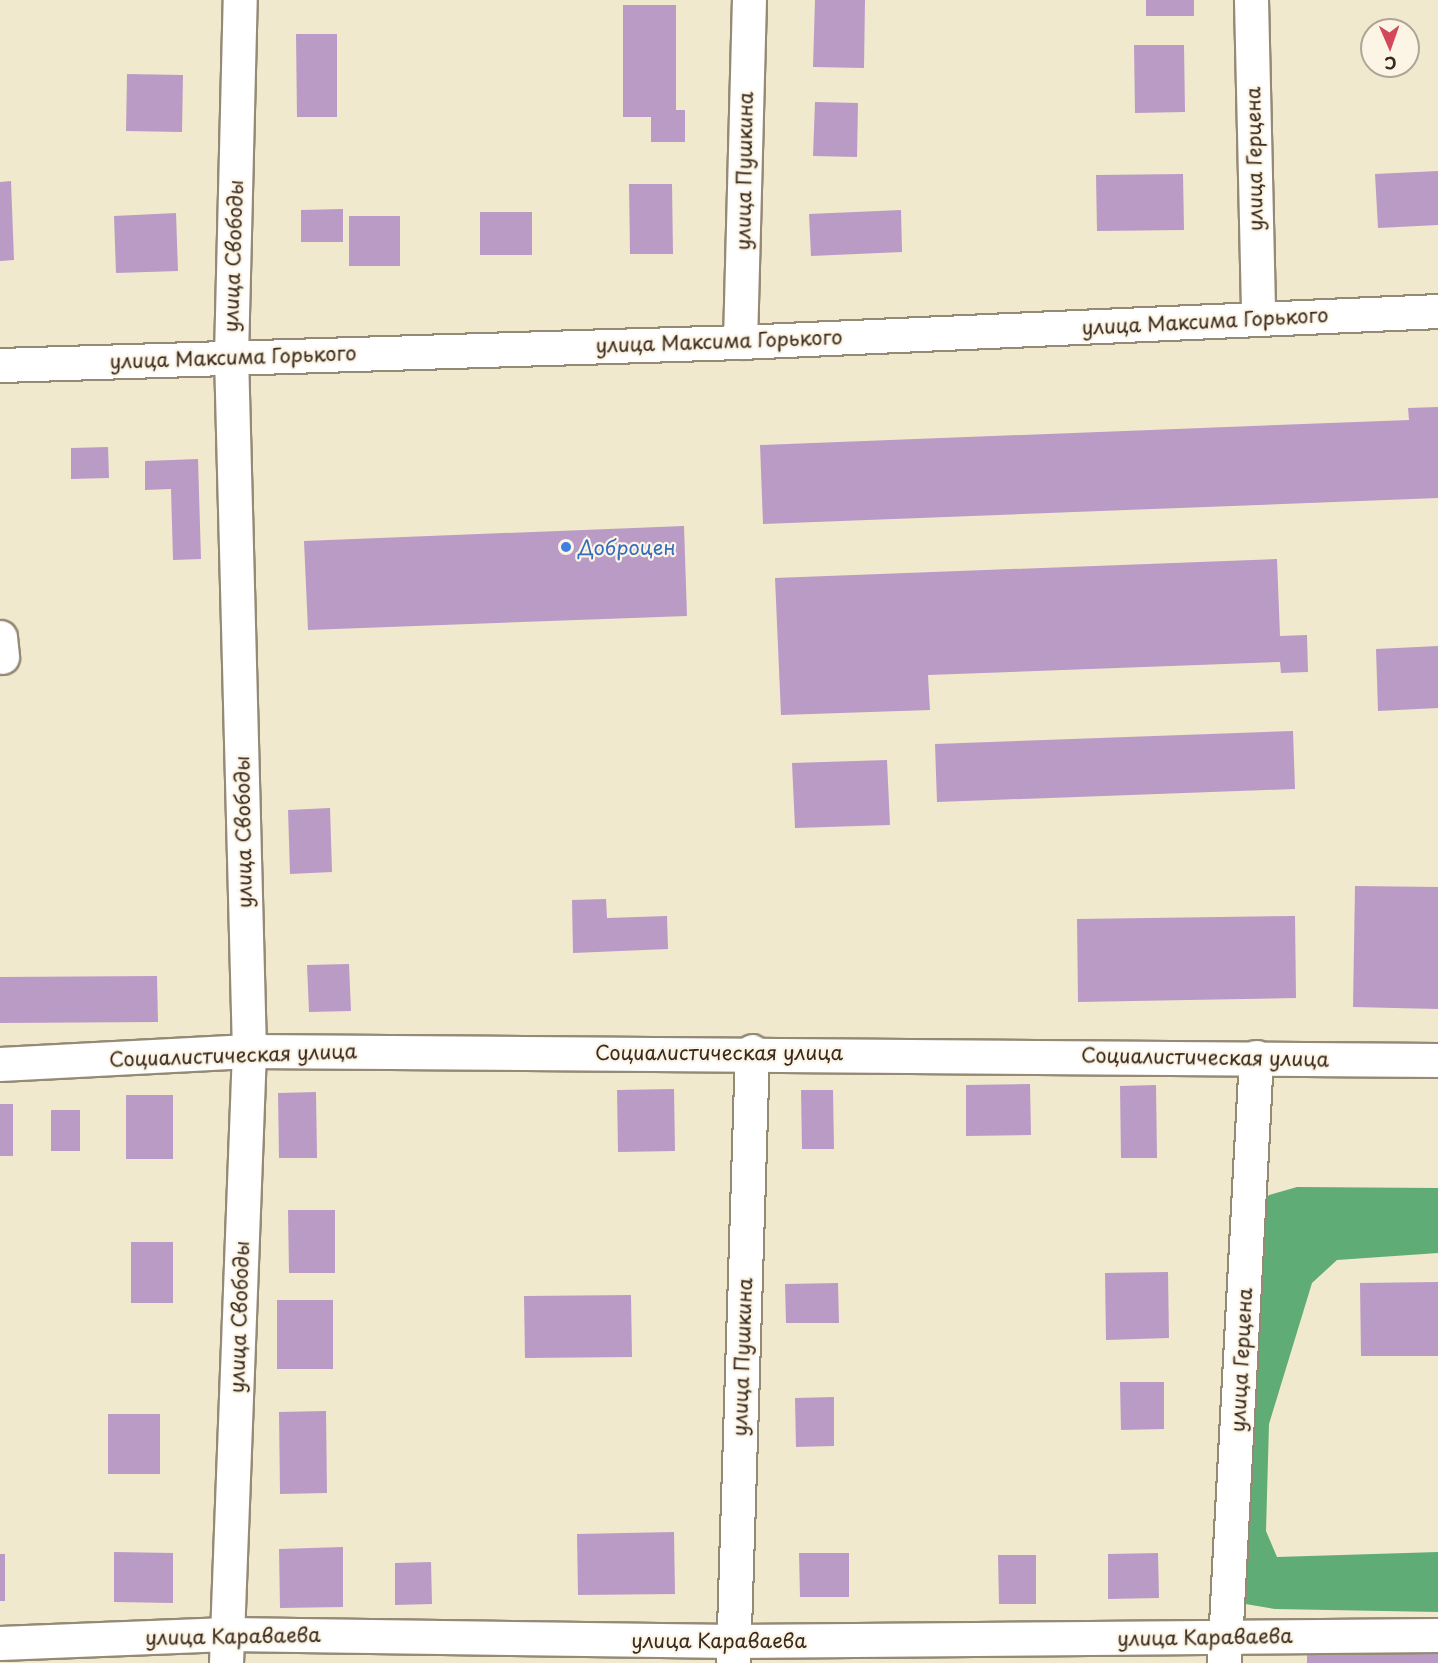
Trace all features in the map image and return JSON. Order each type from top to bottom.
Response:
[{"type":"street","name":"улица Свободы","points":[[226,1648],[249,1051],[231,356],[240,0]]},
{"type":"street","name":"улица Пушкина","points":[[740,342],[748,0]]},
{"type":"street","name":"улица Герцена","points":[[1251,0],[1258,319]]},
{"type":"street","name":"улица Максима Горького","points":[[0,365],[231,356],[740,342],[1438,311]]},
{"type":"street","name":"Социалистическая улица","points":[[0,1064],[249,1051],[752,1052],[1438,1060]]},
{"type":"street","name":"улица Пушкина","points":[[734,1652],[752,1052]]},
{"type":"street","name":"улица Герцена","points":[[1225,1650],[1256,1057]]},
{"type":"street","name":"улица Караваева","points":[[0,1643],[226,1648],[734,1652],[1225,1650],[1438,1635]]},
{"type":"green space","points":[[1297,1187],[1438,1188],[1438,1253],[1337,1260],[1312,1283],[1269,1424],[1266,1531],[1277,1557],[1438,1552],[1438,1612],[1275,1609],[1234,1602],[1253,1217],[1269,1195]]},
{"type":"building","points":[[815,0],[865,0],[864,68],[813,67]]},
{"type":"building","points":[[1146,0],[1194,0],[1194,16],[1146,16]]},
{"type":"building","points":[[623,5],[676,5],[676,110],[685,110],[685,142],[651,142],[651,117],[623,117]]},
{"type":"building","points":[[296,34],[337,34],[337,117],[297,117]]},
{"type":"building","points":[[1134,45],[1184,45],[1185,112],[1135,113]]},
{"type":"building","points":[[127,74],[183,75],[182,132],[126,131]]},
{"type":"building","points":[[815,102],[858,103],[857,157],[813,156]]},
{"type":"building","points":[[1438,171],[1438,225],[1378,228],[1375,174]]},
{"type":"building","points":[[1183,174],[1184,230],[1097,231],[1096,175]]},
{"type":"building","points":[[11,181],[14,260],[0,261],[0,182]]},
{"type":"building","points":[[629,184],[672,184],[673,254],[630,254]]},
{"type":"building","points":[[343,209],[343,242],[301,242],[301,210]]},
{"type":"building","points":[[901,210],[902,252],[811,256],[809,214]]},
{"type":"building","points":[[480,212],[532,212],[532,255],[480,255]]},
{"type":"building","points":[[176,213],[178,271],[116,273],[114,216]]},
{"type":"building","points":[[349,216],[400,216],[400,266],[349,266]]},
{"type":"building","points":[[1438,407],[1438,498],[763,524],[760,445],[1409,420],[1408,408]]},
{"type":"building","points":[[108,447],[109,478],[71,479],[71,448]]},
{"type":"building","points":[[198,459],[201,559],[173,560],[171,489],[145,490],[145,461]]},
{"type":"building","points":[[684,526],[687,616],[308,630],[304,541]]},
{"type":"building","points":[[1277,559],[1280,636],[1307,635],[1308,672],[1281,673],[1280,662],[928,675],[930,710],[781,715],[775,578]]},
{"type":"building","points":[[1438,646],[1438,708],[1378,711],[1376,649]]},
{"type":"building","points":[[1293,731],[1295,789],[937,802],[935,744]]},
{"type":"building","points":[[887,760],[890,825],[795,828],[792,763]]},
{"type":"building","points":[[330,808],[332,872],[290,874],[288,810]]},
{"type":"building","points":[[1355,886],[1438,887],[1438,1009],[1353,1007]]},
{"type":"building","points":[[606,899],[607,918],[667,916],[668,949],[573,953],[572,900]]},
{"type":"building","points":[[1295,916],[1296,998],[1078,1002],[1077,919]]},
{"type":"building","points":[[349,964],[351,1011],[309,1012],[307,965]]},
{"type":"building","points":[[157,976],[158,1022],[0,1023],[0,977]]},
{"type":"building","points":[[1030,1084],[1031,1135],[966,1136],[966,1085]]},
{"type":"building","points":[[1156,1085],[1157,1158],[1121,1158],[1120,1086]]},
{"type":"building","points":[[674,1089],[675,1151],[618,1152],[617,1090]]},
{"type":"building","points":[[801,1090],[833,1090],[834,1149],[802,1149]]},
{"type":"building","points":[[316,1092],[317,1158],[279,1158],[278,1093]]},
{"type":"building","points":[[126,1095],[173,1095],[173,1159],[126,1159]]},
{"type":"building","points":[[0,1104],[13,1104],[13,1156],[0,1156]]},
{"type":"building","points":[[51,1110],[80,1110],[80,1151],[51,1151]]},
{"type":"building","points":[[288,1210],[335,1210],[335,1273],[289,1273]]},
{"type":"building","points":[[131,1242],[173,1242],[173,1303],[131,1303]]},
{"type":"building","points":[[1168,1272],[1169,1338],[1106,1340],[1105,1273]]},
{"type":"building","points":[[1438,1282],[1438,1356],[1361,1356],[1360,1283]]},
{"type":"building","points":[[838,1283],[839,1323],[786,1323],[785,1284]]},
{"type":"building","points":[[631,1295],[632,1357],[525,1358],[524,1296]]},
{"type":"building","points":[[277,1300],[333,1300],[333,1369],[277,1369]]},
{"type":"building","points":[[1120,1382],[1164,1382],[1164,1429],[1121,1430]]},
{"type":"building","points":[[834,1397],[834,1446],[796,1447],[795,1398]]},
{"type":"building","points":[[326,1411],[327,1493],[280,1494],[279,1412]]},
{"type":"building","points":[[108,1414],[160,1414],[160,1474],[108,1474]]},
{"type":"building","points":[[674,1532],[675,1594],[578,1595],[577,1534]]},
{"type":"building","points":[[343,1547],[343,1607],[280,1608],[279,1549]]},
{"type":"building","points":[[114,1552],[173,1553],[173,1603],[114,1602]]},
{"type":"building","points":[[799,1553],[849,1553],[849,1597],[800,1597]]},
{"type":"building","points":[[1158,1553],[1159,1598],[1108,1599],[1108,1554]]},
{"type":"building","points":[[0,1554],[5,1554],[5,1601],[0,1601]]},
{"type":"building","points":[[998,1555],[1036,1555],[1036,1604],[999,1604]]},
{"type":"building","points":[[431,1562],[432,1604],[395,1605],[395,1563]]},
{"type":"building","points":[[1438,1651],[1438,1663],[1307,1663],[1307,1654]]},
{"type":"place","name":"Доброцен","points":[[566,547]]}]
